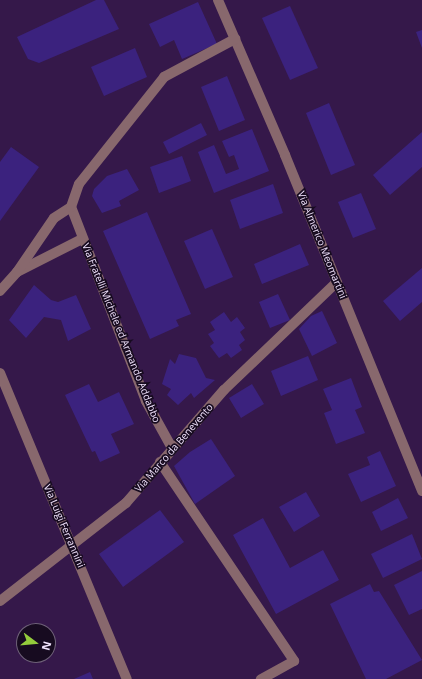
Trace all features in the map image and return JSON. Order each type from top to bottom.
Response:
[{"type":"street","name":"Via Almerico Meomartini","points":[[218,0],[422,491]]},
{"type":"street","points":[[71,207],[79,184],[164,78],[235,39]]},
{"type":"street","name":"Via Fratelli Michele ed Armando Addabbo","points":[[0,291],[17,272],[54,218],[71,207],[82,239],[146,401],[172,448]]},
{"type":"street","name":"Via Fratelli Michele ed Armando Addabbo","points":[[17,272],[82,239]]},
{"type":"street","name":"Via Marco da Benevento","points":[[0,601],[126,503],[172,448],[224,390],[336,282]]},
{"type":"street","name":"Via Luigi Ferrannini","points":[[0,373],[128,679]]},
{"type":"street","points":[[160,462],[294,661],[262,679]]},
{"type":"building","points":[[96,0],[104,0],[119,29],[39,63],[28,59],[17,37]]},
{"type":"building","points":[[198,2],[217,44],[182,59],[174,40],[160,47],[149,24]]},
{"type":"building","points":[[290,6],[318,68],[290,80],[262,18]]},
{"type":"building","points":[[422,30],[422,48],[416,32]]},
{"type":"building","points":[[135,48],[147,77],[104,96],[91,67]]},
{"type":"building","points":[[227,76],[245,120],[219,131],[201,87]]},
{"type":"building","points":[[329,103],[355,165],[331,175],[306,113]]},
{"type":"building","points":[[201,123],[207,135],[169,154],[163,142]]},
{"type":"building","points":[[252,129],[269,171],[214,193],[198,152],[214,145],[226,174],[239,169],[234,155],[229,157],[222,141]]},
{"type":"building","points":[[422,132],[422,167],[390,195],[373,175]]},
{"type":"building","points":[[11,147],[39,167],[0,221],[0,162]]},
{"type":"building","points":[[182,156],[191,181],[159,193],[150,167]]},
{"type":"building","points":[[127,169],[139,190],[119,201],[121,206],[102,213],[92,196],[94,189],[107,176]]},
{"type":"building","points":[[273,184],[283,213],[240,229],[230,200]]},
{"type":"building","points":[[361,193],[376,229],[353,238],[338,202]]},
{"type":"building","points":[[147,212],[191,314],[176,320],[179,326],[150,339],[103,231]]},
{"type":"building","points":[[212,229],[233,277],[205,289],[184,241]]},
{"type":"building","points":[[300,244],[309,265],[262,284],[254,264]]},
{"type":"building","points":[[422,268],[422,302],[400,321],[383,301]]},
{"type":"building","points":[[34,285],[51,300],[58,302],[76,295],[91,329],[68,341],[61,320],[44,317],[26,338],[9,320]]},
{"type":"building","points":[[278,294],[290,320],[270,328],[259,302]]},
{"type":"building","points":[[322,311],[337,343],[312,356],[299,329],[311,316]]},
{"type":"building","points":[[224,312],[231,322],[237,317],[245,328],[240,332],[245,340],[239,345],[242,350],[231,358],[227,353],[219,358],[210,346],[214,343],[208,334],[215,330],[210,322]]},
{"type":"building","points":[[179,354],[196,358],[206,378],[215,380],[194,398],[191,393],[178,405],[167,395],[171,389],[162,384],[170,359],[175,364]]},
{"type":"building","points":[[308,356],[318,380],[281,396],[271,371]]},
{"type":"building","points":[[351,378],[362,407],[355,410],[365,433],[336,444],[324,413],[332,410],[323,389]]},
{"type":"building","points":[[89,384],[98,402],[119,392],[134,424],[111,434],[120,453],[100,462],[95,451],[92,452],[65,395]]},
{"type":"building","points":[[252,384],[264,404],[241,418],[229,398]]},
{"type":"building","points":[[211,439],[235,476],[195,504],[174,466],[190,452]]},
{"type":"building","points":[[380,451],[396,486],[361,502],[348,474],[370,465],[367,457]]},
{"type":"building","points":[[306,492],[320,516],[294,532],[279,507]]},
{"type":"building","points":[[398,498],[408,518],[381,531],[372,512]]},
{"type":"building","points":[[160,510],[184,542],[123,587],[99,554]]},
{"type":"building","points":[[263,518],[290,568],[323,550],[339,580],[276,614],[233,535]]},
{"type":"building","points":[[412,534],[422,559],[383,578],[371,554]]},
{"type":"building","points":[[422,571],[422,609],[409,615],[394,585]]},
{"type":"building","points":[[370,584],[374,592],[379,591],[422,660],[386,679],[366,679],[330,604]]},
{"type":"building","points":[[90,672],[93,679],[74,679]]}]
